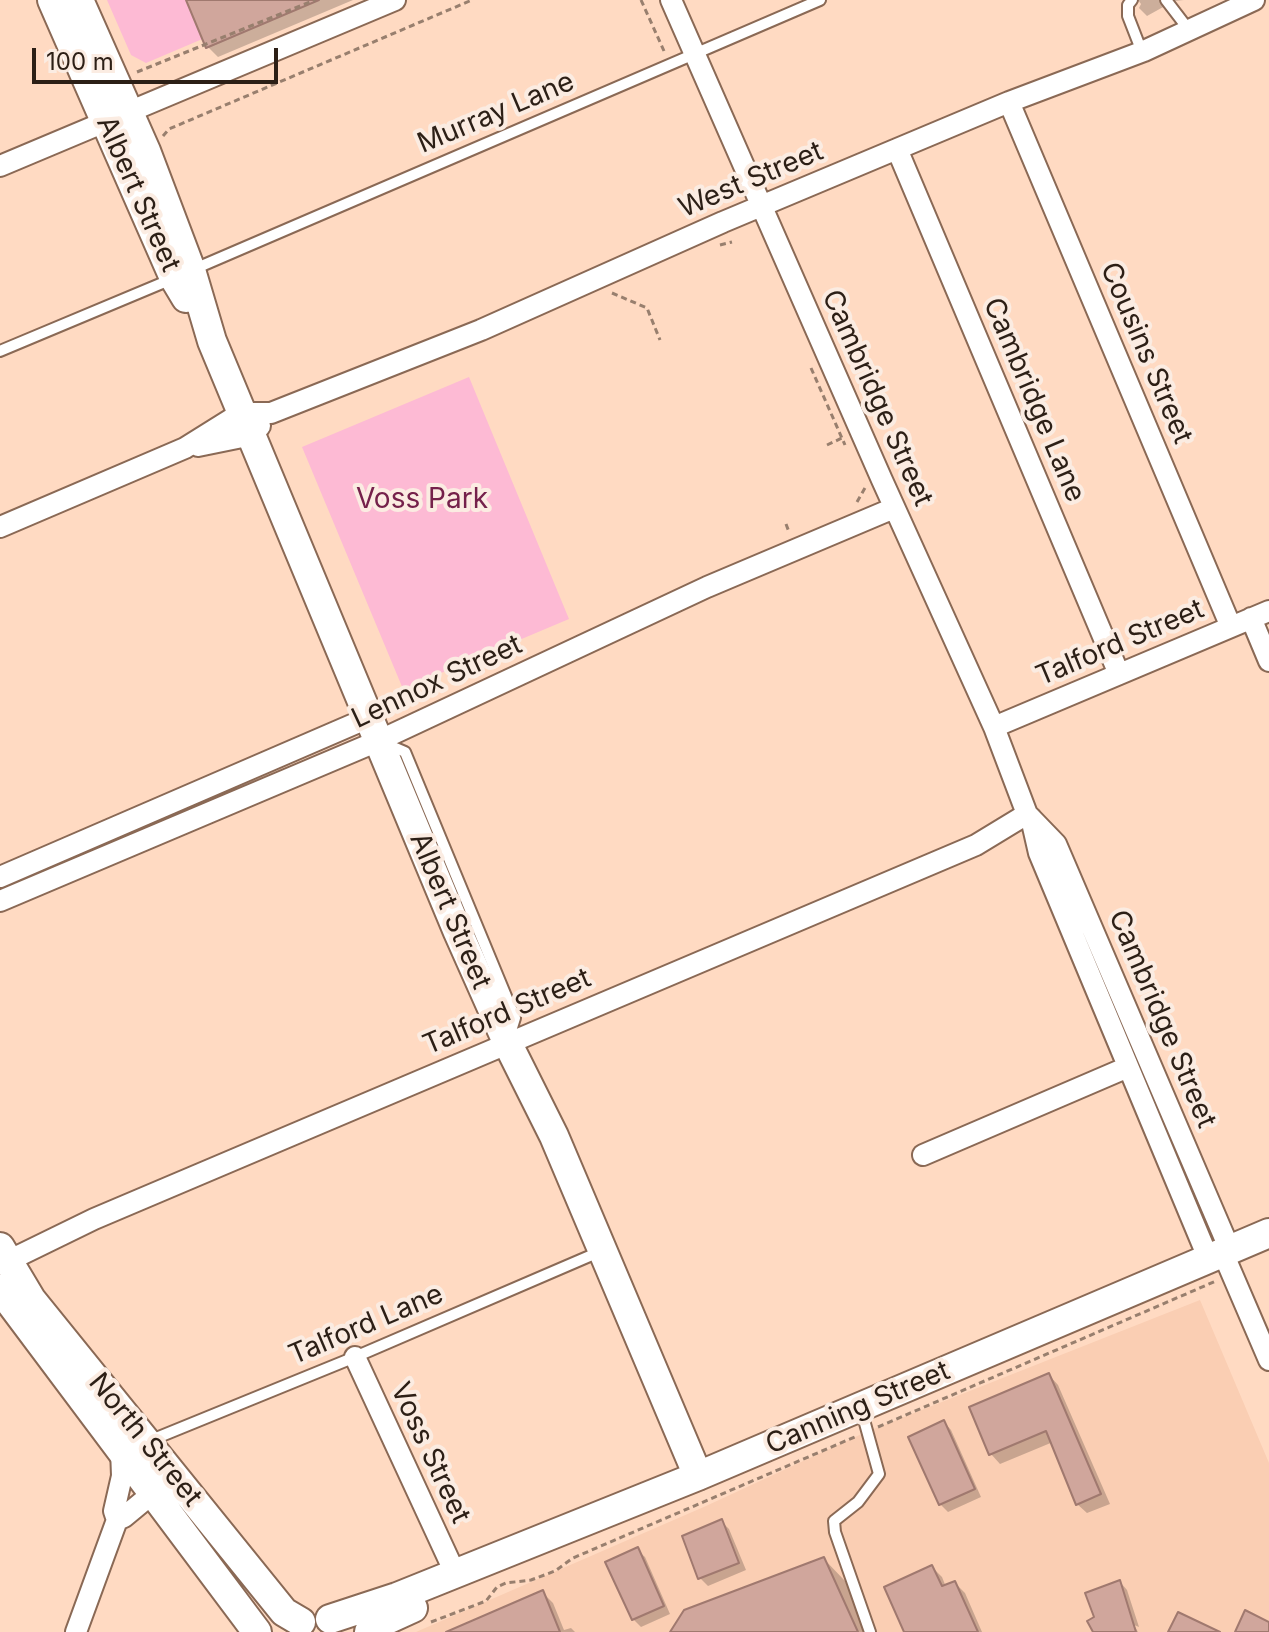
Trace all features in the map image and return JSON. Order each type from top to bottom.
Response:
[{"type":"street","name":"Albert Street","points":[[52,0],[118,117]]},
{"type":"street","name":"Albert Street","points":[[79,0],[118,117],[373,730],[507,1042],[554,1136],[698,1476]]},
{"type":"street","points":[[0,166],[395,0]]},
{"type":"street","name":"Cambridge Street","points":[[671,0],[894,508],[994,727],[1029,816],[1039,853],[1128,1067],[1269,1360]]},
{"type":"street","name":"West Street","points":[[247,424],[481,330],[763,205],[1009,102],[1142,52],[1254,0]]},
{"type":"street","name":"Cousins Street","points":[[1009,102],[1231,627]]},
{"type":"street","name":"Cambridge Lane","points":[[897,149],[1119,674]]},
{"type":"street","points":[[0,527],[247,424]]},
{"type":"street","name":"Lennox Street","points":[[0,901],[373,730],[894,508]]},
{"type":"street","points":[[1260,615],[1269,661]]},
{"type":"street","name":"Talford Street","points":[[994,727],[1260,615]]},
{"type":"street","name":"Lennox Street","points":[[0,877],[373,730]]},
{"type":"street","name":"Cambridge Street","points":[[1029,816],[1056,844],[1220,1261]]},
{"type":"street","name":"Talford Street","points":[[4,1254],[94,1219],[976,845],[1029,816]]},
{"type":"street","points":[[923,1155],[1128,1067]]},
{"type":"street","name":"Canning Street","points":[[339,1626],[397,1597],[698,1476],[864,1420],[1220,1261],[1269,1233]]},
{"type":"street","name":"North Street","points":[[4,1254],[31,1299],[143,1450],[153,1493],[257,1632]]},
{"type":"street","name":"North Street","points":[[0,1289],[295,1627],[318,1617],[339,1626]]},
{"type":"street","name":"Voss Street","points":[[355,1357],[450,1575]]},
{"type":"street","points":[[76,1632],[117,1520],[153,1493],[143,1450]]},
{"type":"street","points":[[117,1520],[114,1511],[122,1476],[143,1450]]},
{"type":"street","name":"Canning Street","points":[[369,1632],[378,1624],[410,1611],[430,1597],[450,1575]]},
{"type":"lane","name":"Murray Lane","points":[[0,351],[820,0]]},
{"type":"lane","points":[[1132,0],[1128,5],[1128,16],[1142,52]]},
{"type":"lane","points":[[1166,0],[1189,30]]},
{"type":"lane","name":"Talford Lane","points":[[143,1450],[603,1251]]},
{"type":"lane","points":[[864,1420],[879,1474],[858,1502],[834,1521],[835,1532],[870,1632]]},
{"type":"path","points":[[133,73],[315,0]]},
{"type":"path","points":[[165,144],[163,135],[169,129],[472,0]]},
{"type":"path","points":[[641,0],[670,65]]},
{"type":"path","points":[[612,293],[647,308],[660,340]]},
{"type":"path","points":[[811,368],[847,450]]},
{"type":"path","points":[[827,445],[842,438]]},
{"type":"path","points":[[845,507],[859,501],[865,488],[862,480]]},
{"type":"path","points":[[424,1625],[486,1601],[497,1587],[506,1583],[531,1580],[555,1571],[573,1558],[864,1420],[1220,1261]]},
{"type":"shaded area","points":[[1200,1300],[1269,1463],[1269,1632],[416,1632],[706,1506],[866,1432]]},
{"type":"green space","points":[[107,0],[294,0],[146,63],[131,55]]},
{"type":"green space","name":"Voss Park","points":[[469,377],[569,619],[403,689],[302,447]]},
{"type":"building","points":[[186,0],[319,0],[206,48]]},
{"type":"building","points":[[1049,1373],[1101,1494],[1076,1505],[1046,1431],[989,1455],[969,1407]]},
{"type":"building","points":[[944,1420],[975,1489],[939,1505],[908,1437]]},
{"type":"building","points":[[722,1519],[739,1563],[698,1579],[682,1536]]},
{"type":"building","points":[[638,1547],[664,1606],[632,1620],[605,1562]]},
{"type":"building","points":[[824,1557],[858,1632],[670,1632],[684,1610]]},
{"type":"building","points":[[932,1565],[942,1586],[955,1581],[978,1632],[904,1632],[884,1587]]},
{"type":"building","points":[[1120,1580],[1136,1632],[1093,1632],[1087,1621],[1094,1617],[1085,1593]]},
{"type":"building","points":[[543,1590],[560,1632],[446,1632]]},
{"type":"building","points":[[1245,1610],[1269,1622],[1269,1632],[1235,1632]]},
{"type":"building","points":[[1178,1612],[1220,1632],[1168,1632]]}]
